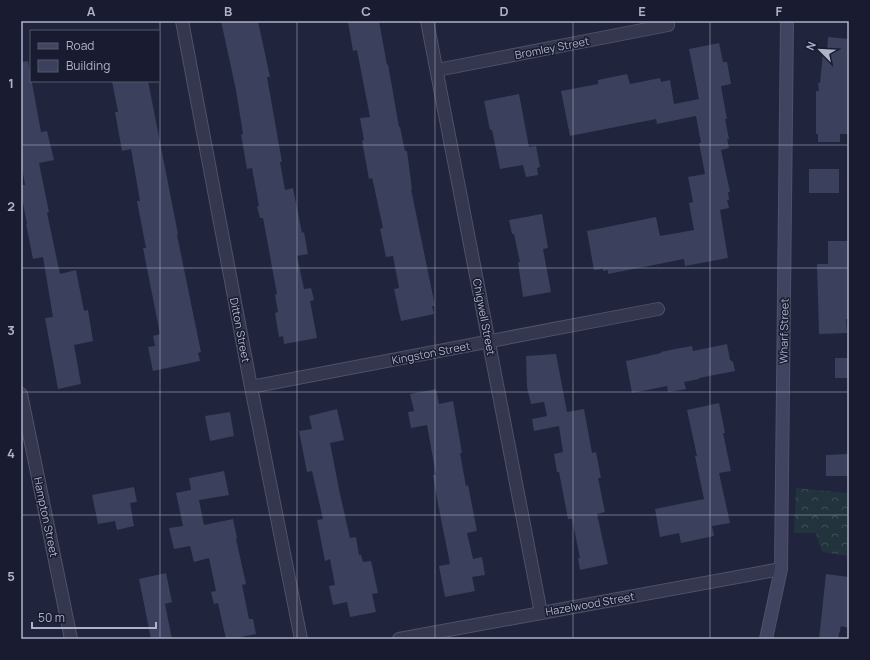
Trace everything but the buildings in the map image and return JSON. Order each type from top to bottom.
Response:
[{"type":"street","name":"Ditton Street","points":[[182,21],[251,386],[301,639]]},
{"type":"street","name":"Chigwell Street","points":[[427,21],[541,613]]},
{"type":"street","name":"Wharf Street","points":[[766,639],[781,569],[787,21]]},
{"type":"street","name":"Bromley Street","points":[[437,70],[668,23]]},
{"type":"street","name":"Kingston Street","points":[[251,386],[658,309]]},
{"type":"street","name":"Hampton Street","points":[[21,394],[71,639]]},
{"type":"street","name":"Hazelwood Street","points":[[399,639],[781,569]]},
{"type":"green space","points":[[796,488],[849,493],[849,556],[822,552],[816,533],[794,533]]}]
